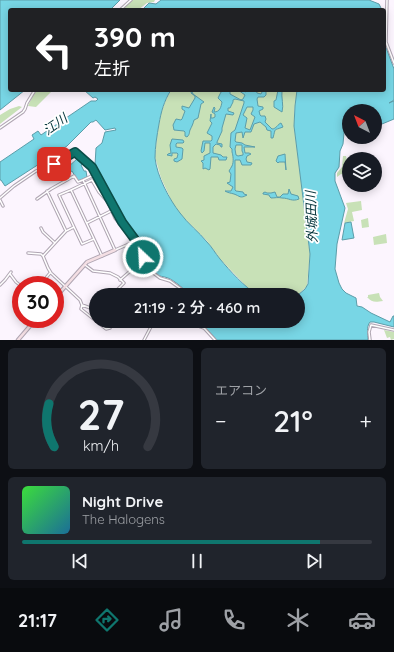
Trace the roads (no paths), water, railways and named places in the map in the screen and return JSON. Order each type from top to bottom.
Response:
[{"type":"street","points":[[122,8],[130,0]]},
{"type":"street","points":[[387,0],[386,42],[394,63]]},
{"type":"street","points":[[0,128],[25,110],[27,103],[34,92]]},
{"type":"street","points":[[3,206],[0,199],[14,186],[36,172],[75,152],[92,167],[122,222],[139,245],[149,268],[155,275],[170,281],[180,288]]},
{"type":"street","points":[[37,199],[74,176],[78,182],[96,174]]},
{"type":"street","points":[[83,180],[115,250]]},
{"type":"street","points":[[94,239],[82,244],[59,195],[92,180],[97,190],[108,202],[115,218],[133,242]]},
{"type":"street","points":[[71,190],[102,256]]},
{"type":"street","points":[[48,191],[66,231]]},
{"type":"street","points":[[87,223],[111,211]]},
{"type":"street","points":[[44,256],[66,231],[74,227]]},
{"type":"street","points":[[41,228],[43,232],[55,243]]},
{"type":"street","points":[[66,286],[87,262],[136,241]]},
{"type":"street","points":[[28,253],[41,254],[44,256],[51,273],[79,298],[82,305],[80,309],[89,316]]},
{"type":"street","points":[[120,280],[144,259]]},
{"type":"street","points":[[85,264],[93,271],[110,274],[120,280],[124,283],[119,288]]},
{"type":"street","points":[[0,285],[10,273],[12,276]]},
{"type":"street","points":[[48,276],[51,273]]},
{"type":"street","points":[[82,305],[89,308]]},
{"type":"street","points":[[370,340],[369,332],[371,325],[394,330]]},
{"type":"street","points":[[18,340],[28,328]]},
{"type":"street","points":[[105,328],[110,328]]},
{"type":"street","points":[[144,340],[150,328]]},
{"type":"street","points":[[204,328],[215,340]]},
{"type":"water","points":[[0,0],[120,0],[112,8],[8,8],[8,92],[22,92],[0,110]]},
{"type":"water","points":[[161,0],[369,0],[379,4],[381,8],[144,8],[149,3],[156,4]]},
{"type":"water","name":"外城田川","points":[[386,47],[394,69],[394,100],[389,103],[394,101],[394,119],[382,124],[382,104],[342,104],[343,144],[340,151],[339,167],[335,173],[335,181],[345,208],[337,244],[335,269],[342,289],[346,293],[356,298],[357,306],[362,307],[390,322],[394,316],[394,327],[370,322],[368,328],[368,340],[217,340],[206,328],[305,328],[305,289],[308,284],[310,254],[294,126],[297,92],[386,92]]},
{"type":"water","points":[[86,92],[170,92],[166,98],[162,111],[156,145],[156,165],[161,180],[172,201],[183,217],[248,288],[182,288],[168,278],[157,275],[153,271],[140,241],[119,212],[120,210],[95,165],[96,148],[102,143],[105,132],[116,130],[115,128],[105,130],[96,120],[91,122],[67,146],[5,186],[0,180],[0,162],[34,139],[32,135],[38,131],[41,135],[91,101],[96,101],[98,99],[95,97],[93,98]]},
{"type":"water","points":[[192,92],[204,102],[201,104],[198,118],[194,120],[187,137],[185,136],[184,131],[174,130],[173,125],[176,119],[182,119],[185,111],[182,109],[182,106],[189,108],[195,98],[195,96],[191,93]]},
{"type":"water","points":[[221,92],[230,92],[230,94],[241,100],[245,95],[241,92],[257,92],[261,94],[262,92],[266,92],[264,97],[258,97],[257,99],[258,106],[263,107],[263,109],[259,111],[260,115],[265,116],[265,122],[272,129],[281,123],[283,127],[275,130],[273,138],[271,138],[271,131],[267,130],[266,127],[260,122],[254,124],[251,132],[245,132],[243,138],[242,132],[236,133],[236,142],[255,147],[244,147],[245,153],[251,154],[247,156],[246,159],[247,162],[252,163],[251,165],[242,165],[240,160],[235,160],[235,190],[243,192],[247,195],[243,197],[225,191],[231,191],[233,187],[227,183],[230,182],[231,174],[229,171],[233,161],[232,149],[230,147],[231,133],[235,130],[244,101],[233,100],[230,108],[228,108],[228,111],[234,113],[233,115],[226,114],[222,131],[217,142],[222,144],[222,147],[216,144],[213,147],[213,153],[227,157],[226,160],[219,160],[218,157],[211,157],[210,169],[203,169],[203,163],[201,161],[204,160],[204,156],[210,153],[210,143],[205,143],[204,151],[202,153],[203,141],[212,140],[212,136],[207,133],[212,123],[210,121],[211,114],[211,118],[215,117],[215,114],[212,112],[214,107],[214,112],[218,111],[221,107],[222,102],[218,98]],"holes":[[[247,107],[253,107],[251,114],[255,117],[250,130],[245,128],[247,118],[243,115]],[[236,145],[242,145],[243,155],[238,156],[236,155]]]},
{"type":"water","points":[[278,92],[282,92],[282,112],[274,107],[274,101],[276,100]]},
{"type":"water","points":[[172,139],[183,140],[184,142],[176,144],[176,147],[183,149],[182,159],[177,162],[174,161],[174,159],[177,158],[177,153],[172,153],[172,156],[167,155],[171,153],[170,145]]},
{"type":"water","points":[[285,154],[286,170],[285,162],[278,163],[276,161],[278,156]]},
{"type":"water","points":[[78,158],[83,163],[81,165],[84,171],[86,171],[87,177],[78,181],[72,171],[70,172],[67,168]]},
{"type":"water","points":[[289,189],[291,194],[298,196],[299,199],[271,198],[269,195],[263,194],[265,192],[275,192],[277,197],[280,197],[283,194],[288,194]]},
{"type":"water","points":[[351,222],[354,238],[342,240],[345,223]]},
{"type":"water label","name":"江川","points":[[55,124]]}]
